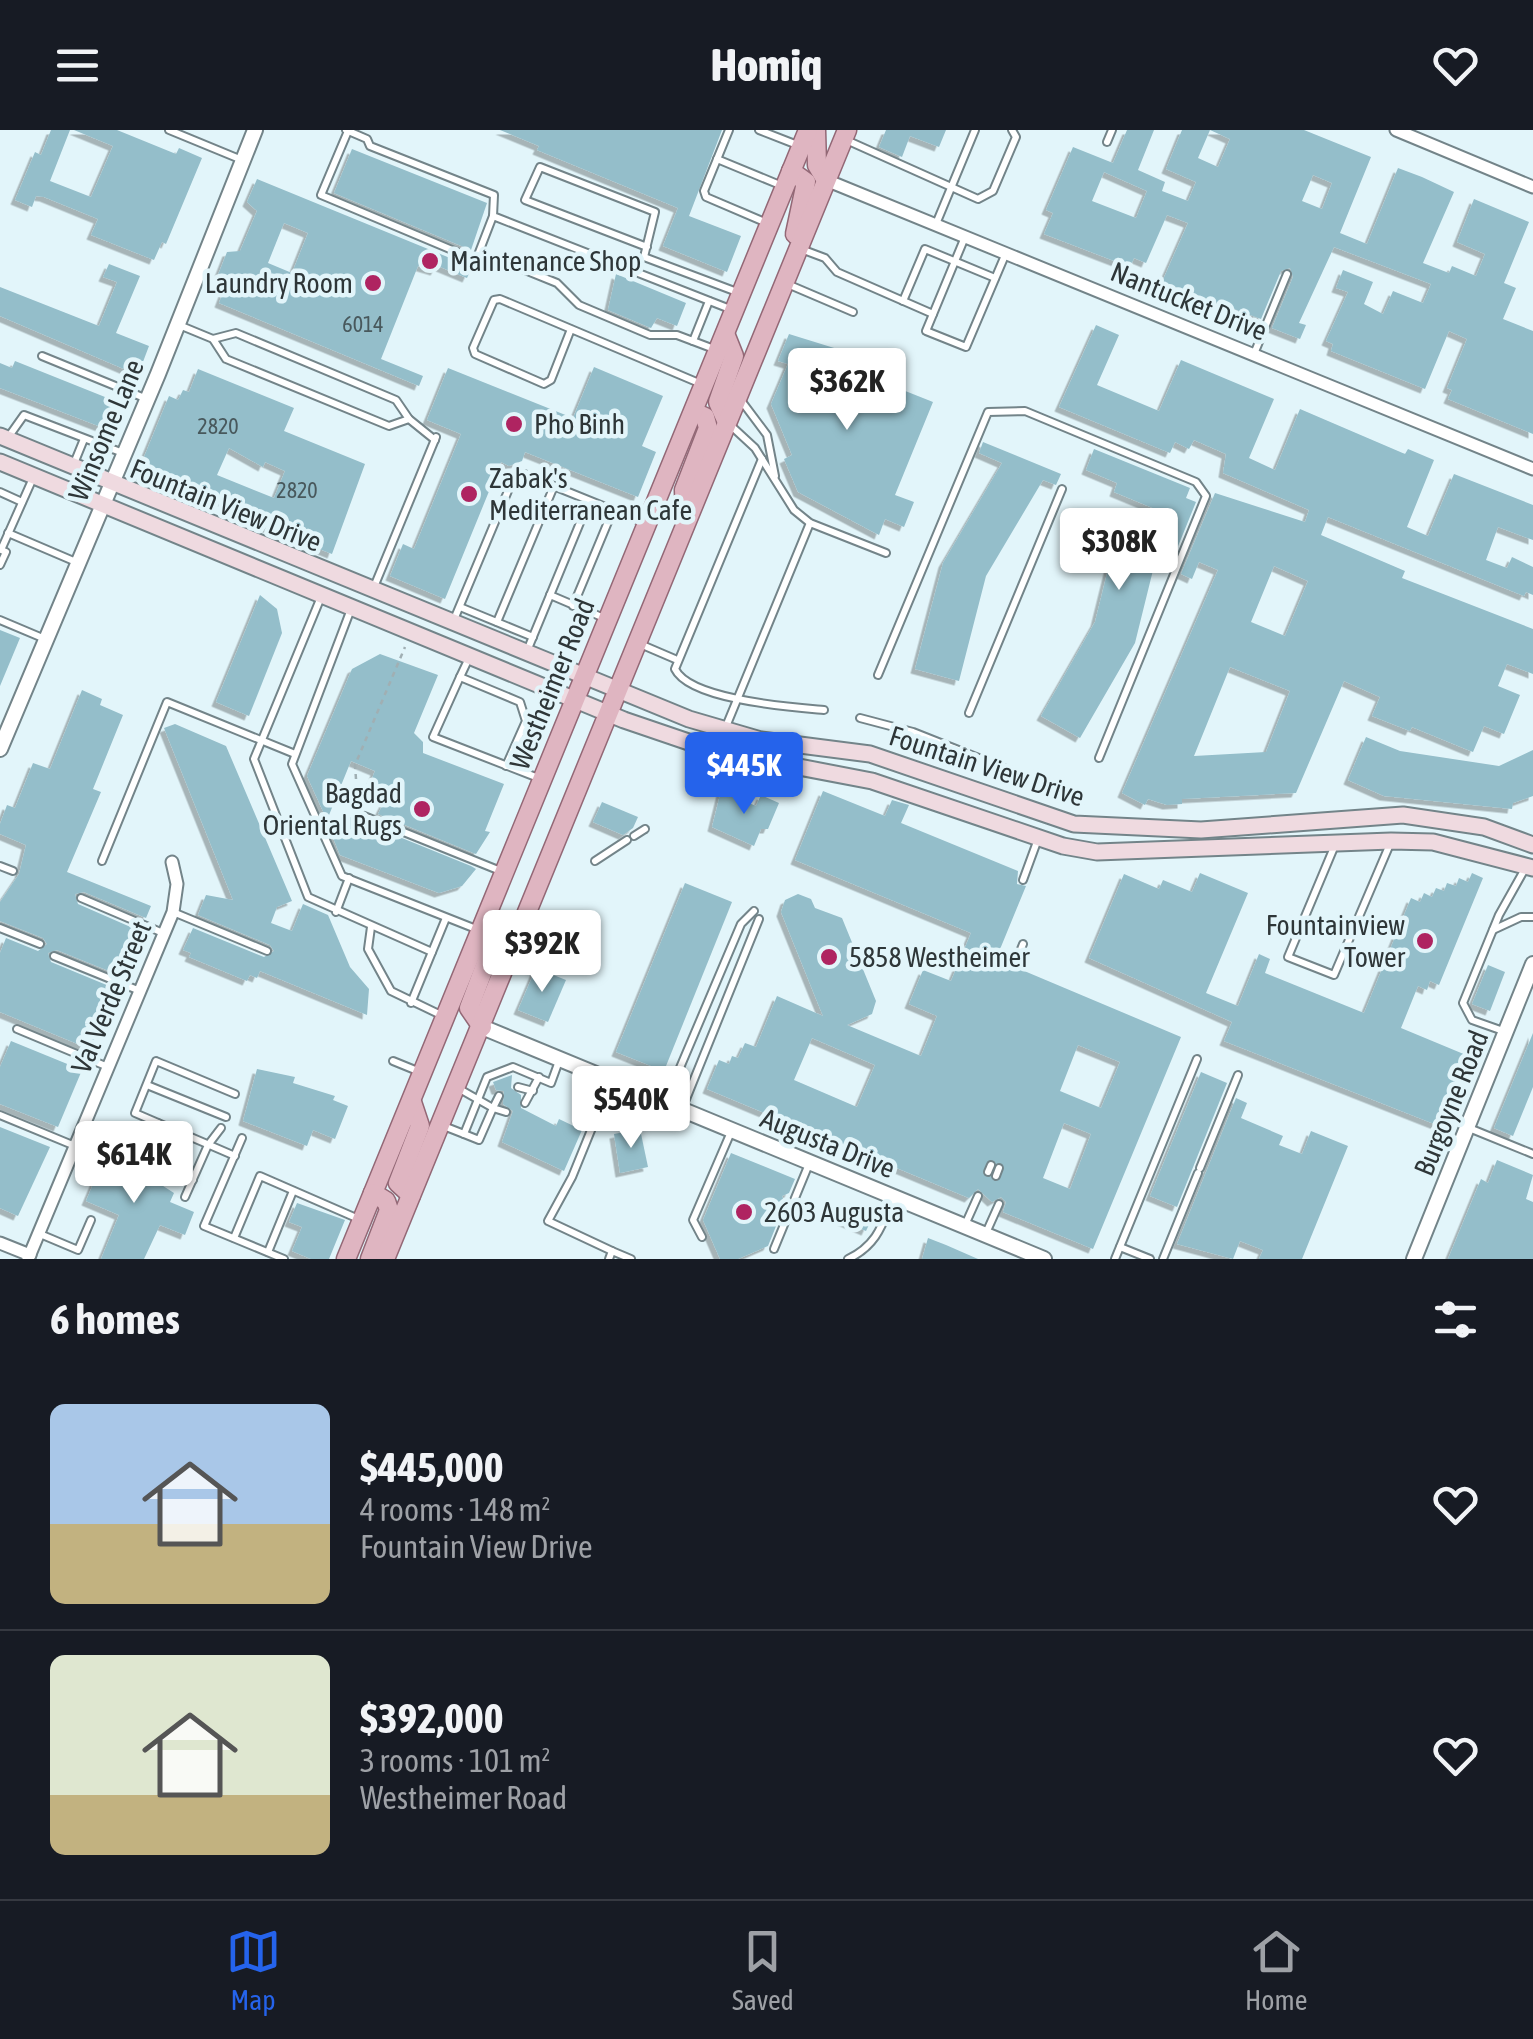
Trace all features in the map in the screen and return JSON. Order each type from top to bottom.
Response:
[{"type":"main road","points":[[385,1259],[845,134]]},
{"type":"main road","name":"Westheimer Road","points":[[346,1259],[808,136]]},
{"type":"main road","points":[[808,136],[826,180]]},
{"type":"main road","points":[[786,278],[806,182],[788,179]]},
{"type":"main road","points":[[723,344],[734,356],[718,402],[727,422]]},
{"type":"main road","points":[[685,523],[684,490],[708,428],[705,417],[694,412]]},
{"type":"main road","name":"Fountain View Drive","points":[[4,438],[452,623],[530,645],[584,676],[725,730],[761,740],[846,750],[915,766],[1046,817],[1074,824],[1201,830],[1402,815],[1484,827],[1533,845]]},
{"type":"main road","name":"Fountain View Drive","points":[[0,462],[606,712],[715,751],[841,772],[1039,838],[1121,854],[1433,842],[1530,867]]},
{"type":"main road","points":[[352,608],[366,589]]},
{"type":"main road","points":[[816,768],[820,746]]},
{"type":"main road","points":[[841,772],[846,750]]},
{"type":"main road","points":[[1039,838],[1046,817]]},
{"type":"main road","points":[[1335,818],[1335,844]]},
{"type":"main road","points":[[482,931],[492,947],[469,1008],[482,1027]]},
{"type":"main road","points":[[411,1195],[398,1183],[420,1126],[412,1102]]},
{"type":"main road","points":[[370,1259],[389,1210],[373,1194]]},
{"type":"street","name":"Winsome Lane","points":[[0,750],[100,505],[148,399],[255,130]]},
{"type":"street","points":[[1396,130],[1533,187]]},
{"type":"street","name":"Nantucket Drive","points":[[826,180],[1533,469]]},
{"type":"street","name":"Val Verde Street","points":[[29,1257],[173,912],[177,884],[172,862]]},
{"type":"street","name":"Burgoyne Road","points":[[1414,1259],[1533,964]]},
{"type":"street","name":"Augusta Drive","points":[[482,1027],[1044,1259]]},
{"type":"street","points":[[0,1243],[29,1257]]},
{"type":"lane","points":[[169,130],[243,160]]},
{"type":"lane","points":[[476,260],[494,216],[494,196],[370,146],[367,139],[347,130],[321,195],[476,260],[505,262],[556,283],[579,305],[650,334],[723,344]]},
{"type":"lane","points":[[729,130],[704,192],[706,197],[770,224]]},
{"type":"lane","points":[[759,130],[808,136]]},
{"type":"lane","points":[[936,224],[975,130]]},
{"type":"lane","points":[[845,134],[978,199],[993,191],[1016,137],[1012,130]]},
{"type":"lane","points":[[1108,142],[1112,130]]},
{"type":"lane","points":[[717,159],[788,179]]},
{"type":"lane","points":[[646,247],[525,200],[540,166],[655,212],[644,257],[739,303]]},
{"type":"lane","points":[[494,216],[709,301],[739,303]]},
{"type":"lane","points":[[966,236],[926,331],[966,348],[1006,253]]},
{"type":"lane","points":[[798,248],[824,258],[837,272],[933,314]]},
{"type":"lane","points":[[903,302],[925,250],[995,278]]},
{"type":"lane","points":[[1254,354],[1287,274]]},
{"type":"lane","points":[[786,278],[853,312]]},
{"type":"lane","points":[[572,329],[550,380],[544,384],[476,354],[473,348],[494,300],[500,299],[572,329],[705,386]]},
{"type":"lane","points":[[693,341],[709,301]]},
{"type":"lane","points":[[178,324],[213,339],[226,359],[389,426],[409,418]]},
{"type":"lane","points":[[213,339],[236,333],[396,400],[409,418],[436,438],[366,589]]},
{"type":"lane","points":[[42,356],[148,399]]},
{"type":"lane","points":[[738,396],[768,435],[775,477]]},
{"type":"lane","points":[[878,676],[988,412],[1026,412],[1196,482],[1206,496],[1099,758]]},
{"type":"lane","points":[[4,438],[24,415],[125,453]]},
{"type":"lane","points":[[727,422],[775,477],[794,510],[810,523],[886,553]]},
{"type":"lane","points":[[72,468],[84,439]]},
{"type":"lane","points":[[762,460],[675,669],[684,682],[739,698],[824,710]]},
{"type":"lane","points":[[452,623],[513,479],[524,474],[648,524]]},
{"type":"lane","points":[[0,565],[8,533],[33,476]]},
{"type":"lane","points":[[497,622],[554,486]]},
{"type":"lane","points":[[969,713],[1062,490]]},
{"type":"lane","points":[[0,492],[22,502]]},
{"type":"lane","points":[[460,607],[497,622],[530,645],[589,500]]},
{"type":"lane","points":[[574,606],[613,510]]},
{"type":"lane","points":[[725,730],[810,523]]},
{"type":"lane","points":[[8,533],[77,563]]},
{"type":"lane","points":[[322,595],[254,759],[308,897],[432,952]]},
{"type":"lane","points":[[550,595],[608,620]]},
{"type":"lane","points":[[352,608],[341,646],[292,764],[342,876],[482,931]]},
{"type":"lane","points":[[0,620],[46,639]]},
{"type":"lane","points":[[635,642],[676,660]]},
{"type":"lane","points":[[470,656],[433,738],[542,780]]},
{"type":"lane","points":[[460,678],[520,702],[526,721],[506,766]]},
{"type":"lane","points":[[102,861],[167,702],[294,754]]},
{"type":"lane","points":[[860,718],[914,732],[1057,789]]},
{"type":"lane","points":[[357,790],[359,814],[505,873]]},
{"type":"lane","points":[[595,861],[644,829]]},
{"type":"lane","points":[[1023,880],[1039,838]]},
{"type":"lane","points":[[1335,844],[1288,957],[1334,975],[1391,841]]},
{"type":"lane","points":[[0,866],[13,871]]},
{"type":"lane","points":[[1506,1032],[1472,1020],[1464,1010],[1493,930],[1530,867]]},
{"type":"lane","points":[[336,912],[349,878]]},
{"type":"lane","points":[[80,898],[164,934]]},
{"type":"lane","points":[[665,1103],[741,924],[754,911]]},
{"type":"lane","points":[[173,912],[267,951]]},
{"type":"lane","points":[[1493,930],[1522,917],[1533,917]]},
{"type":"lane","points":[[411,1002],[446,918]]},
{"type":"lane","points":[[681,1110],[759,920]]},
{"type":"lane","points":[[371,927],[368,948],[391,991],[445,1017]]},
{"type":"lane","points":[[0,928],[40,944]]},
{"type":"lane","points":[[1016,962],[1023,944]]},
{"type":"lane","points":[[54,956],[140,991]]},
{"type":"lane","points":[[16,1029],[109,1067]]},
{"type":"lane","points":[[1115,1259],[1197,1058]]},
{"type":"lane","points":[[464,1134],[487,1078],[514,1067],[550,1082],[560,1060]]},
{"type":"lane","points":[[235,1094],[156,1061],[135,1113],[235,1156]]},
{"type":"lane","points":[[393,1061],[423,1073]]},
{"type":"lane","points":[[1162,1259],[1238,1075]]},
{"type":"lane","points":[[525,1103],[538,1078]]},
{"type":"lane","points":[[612,1080],[572,1177],[548,1221],[611,1255],[631,1259]]},
{"type":"lane","points":[[147,1085],[226,1117]]},
{"type":"lane","points":[[518,1087],[533,1091]]},
{"type":"lane","points":[[456,1088],[506,1112]]},
{"type":"lane","points":[[441,1124],[479,1140],[499,1096]]},
{"type":"lane","points":[[0,1116],[76,1146]]},
{"type":"lane","points":[[158,1122],[142,1158],[192,1180]]},
{"type":"lane","points":[[185,1198],[208,1144],[221,1128]]},
{"type":"lane","points":[[1468,1128],[1533,1154]]},
{"type":"lane","points":[[702,1237],[694,1220],[732,1131]]},
{"type":"lane","points":[[242,1138],[204,1226],[284,1259]]},
{"type":"lane","points":[[774,1249],[809,1162]]},
{"type":"lane","points":[[234,1238],[260,1176],[362,1220]]},
{"type":"lane","points":[[268,1252],[294,1191]]},
{"type":"lane","points":[[965,1226],[978,1196]]},
{"type":"lane","points":[[848,1259],[868,1248],[878,1236],[894,1198]]},
{"type":"lane","points":[[986,1234],[998,1204]]},
{"type":"lane","points":[[39,1234],[78,1250],[91,1220]]},
{"type":"lane","points":[[1120,1247],[1150,1259]]},
{"type":"path","points":[[357,790],[356,765],[411,632]]},
{"type":"building","points":[[51,130],[70,130],[50,181],[91,197],[113,146],[74,130],[117,130],[176,154],[179,148],[202,158],[166,244],[162,242],[154,260],[91,235],[98,219],[44,197],[36,196],[32,207],[15,200],[35,152],[41,155]]},
{"type":"building","points":[[500,130],[722,130],[689,216],[741,236],[727,272],[663,246],[678,208],[537,150],[539,146]]},
{"type":"building","points":[[886,130],[946,130],[939,147],[910,136],[902,157],[879,147]]},
{"type":"building","points":[[1127,130],[1154,130],[1138,170],[1165,182],[1162,191],[1188,201],[1196,182],[1166,169],[1182,130],[1210,130],[1304,130],[1371,157],[1340,233],[1367,244],[1398,168],[1454,192],[1423,263],[1449,273],[1452,266],[1476,276],[1485,254],[1457,242],[1474,199],[1529,222],[1504,283],[1516,288],[1503,319],[1533,331],[1533,434],[1448,399],[1452,390],[1447,388],[1467,339],[1449,331],[1425,389],[1331,351],[1333,344],[1326,341],[1348,292],[1336,288],[1343,270],[1373,282],[1364,304],[1383,314],[1393,291],[1423,303],[1431,284],[1334,247],[1299,323],[1306,325],[1300,339],[1272,328],[1293,277],[1290,268],[1281,271],[1261,319],[1162,282],[1188,223],[1167,215],[1146,263],[1134,258],[1130,267],[1044,234],[1053,213],[1046,210],[1073,147],[1113,163]],"holes":[[[1210,130],[1230,139],[1218,167],[1198,158]],[[1104,172],[1147,191],[1136,218],[1092,201]],[[1313,175],[1332,183],[1322,209],[1302,201]]]},
{"type":"building","points":[[352,149],[487,203],[471,250],[334,193]]},
{"type":"building","points":[[257,179],[472,267],[467,278],[438,266],[435,271],[418,266],[381,359],[423,376],[419,386],[219,303],[228,279],[218,275],[227,252],[240,251],[257,211],[247,202]],"holes":[[[284,223],[308,233],[292,273],[268,263]]]},
{"type":"building","points":[[109,264],[140,276],[116,333],[149,346],[138,375],[0,316],[0,287],[99,326],[117,282],[103,277]]},
{"type":"building","points":[[616,274],[686,303],[677,326],[657,318],[651,328],[608,310]]},
{"type":"building","points":[[1096,325],[1119,335],[1097,385],[1159,411],[1181,360],[1274,399],[1249,458],[1275,470],[1300,409],[1405,454],[1408,449],[1434,460],[1407,527],[1428,536],[1454,474],[1533,505],[1533,540],[1498,527],[1486,560],[1507,568],[1512,557],[1533,567],[1533,595],[1526,592],[1524,596],[1328,517],[1321,535],[1405,571],[1402,578],[1533,629],[1533,674],[1507,664],[1498,686],[1520,695],[1504,734],[1484,726],[1473,752],[1412,727],[1410,731],[1372,716],[1380,697],[1344,681],[1296,793],[1182,799],[1182,804],[1167,805],[1148,799],[1145,805],[1122,793],[1218,570],[1199,562],[1192,579],[1181,574],[1215,493],[1305,522],[1309,510],[1223,473],[1226,454],[1194,440],[1189,449],[1175,442],[1170,453],[1059,407]],"holes":[[[1274,566],[1308,581],[1285,636],[1251,622]],[[1230,667],[1290,691],[1266,752],[1194,756]]]},
{"type":"building","points":[[789,334],[860,356],[855,371],[933,402],[895,495],[914,502],[904,527],[885,519],[879,535],[798,492],[784,459],[792,455],[771,404],[788,364],[778,361]]},
{"type":"building","points":[[15,361],[125,405],[114,432],[0,388],[0,363],[12,368]]},
{"type":"building","points":[[594,367],[663,396],[642,446],[656,452],[638,497],[525,452],[522,461],[509,466],[501,462],[445,599],[390,576],[403,544],[414,549],[461,434],[427,420],[448,368],[573,418]]},
{"type":"building","points":[[198,369],[294,408],[284,431],[365,464],[332,554],[253,522],[256,515],[218,500],[216,507],[137,474],[169,396],[178,400],[183,390],[189,392]],"holes":[[[229,448],[263,467],[265,462],[285,471],[274,498],[217,475]]]},
{"type":"building","points":[[983,442],[1061,474],[1056,485],[1043,480],[986,576],[959,681],[915,669],[943,563],[1002,463],[979,453]]},
{"type":"building","points":[[1094,449],[1190,488],[1186,498],[1196,502],[1174,556],[1158,550],[1135,643],[1080,738],[1041,716],[1095,622],[1119,525],[1170,537],[1177,518],[1114,492],[1117,483],[1086,470]]},
{"type":"building","points":[[260,595],[277,609],[282,633],[249,716],[216,702]]},
{"type":"building","points":[[0,630],[20,638],[0,686]]},
{"type":"building","points":[[380,654],[438,675],[414,733],[423,742],[423,753],[504,784],[485,831],[490,832],[476,854],[378,814],[384,802],[365,795],[375,771],[351,761],[327,820],[307,776],[352,669]]},
{"type":"building","points":[[82,690],[102,699],[100,705],[123,715],[93,789],[101,792],[67,872],[151,906],[146,918],[84,892],[75,894],[78,904],[142,932],[138,943],[128,939],[114,973],[57,950],[48,953],[51,962],[109,986],[93,1023],[100,1026],[90,1049],[0,1012],[0,953],[6,938],[38,951],[47,944],[43,938],[0,921],[0,902],[19,874],[26,845],[0,834],[0,824],[7,805],[15,808],[33,763],[50,769]]},
{"type":"building","points":[[175,724],[226,746],[292,901],[277,907],[271,923],[292,931],[303,904],[328,915],[350,967],[369,989],[367,1015],[260,971],[257,978],[250,975],[247,981],[189,957],[191,953],[183,950],[193,928],[264,957],[274,951],[270,945],[198,915],[206,895],[233,900],[164,728]]},
{"type":"building","points":[[1366,737],[1400,751],[1499,766],[1533,750],[1533,796],[1513,803],[1512,809],[1384,796],[1348,780]]},
{"type":"building","points":[[721,791],[756,806],[761,795],[779,803],[768,829],[761,829],[754,846],[712,827]]},
{"type":"building","points":[[823,791],[885,816],[892,800],[909,805],[901,823],[1018,871],[1017,884],[1026,886],[996,959],[1181,1037],[1093,1249],[1003,1212],[1006,1202],[1001,1197],[992,1202],[978,1189],[969,1198],[707,1089],[719,1060],[729,1064],[732,1056],[738,1058],[745,1043],[756,1047],[777,996],[823,1016],[781,912],[785,900],[798,894],[811,899],[815,908],[842,918],[876,1001],[872,1014],[847,1025],[921,1056],[937,1016],[909,1004],[923,970],[951,981],[971,933],[795,860]],"holes":[[[812,1038],[875,1065],[857,1107],[794,1080]],[[1078,1045],[1120,1062],[1101,1108],[1060,1091]],[[1064,1123],[1091,1134],[1070,1189],[1043,1178]]]},
{"type":"building","points":[[602,802],[638,817],[633,828],[623,835],[593,822]]},
{"type":"building","points":[[345,815],[476,869],[462,886],[439,893],[340,855],[327,823]]},
{"type":"building","points":[[1200,873],[1248,893],[1206,993],[1238,1006],[1259,954],[1270,959],[1265,973],[1364,1013],[1411,898],[1420,902],[1424,893],[1432,897],[1436,888],[1444,891],[1447,883],[1456,886],[1459,878],[1468,882],[1472,873],[1483,878],[1439,985],[1430,981],[1427,990],[1418,986],[1401,1028],[1466,1055],[1442,1113],[1442,1127],[1224,1041],[1232,1022],[1089,958],[1124,874],[1159,889],[1163,880],[1192,892]]},
{"type":"building","points":[[685,883],[732,902],[664,1071],[616,1052]]},
{"type":"building","points":[[1488,965],[1505,972],[1490,1011],[1472,1004]]},
{"type":"building","points":[[536,968],[566,980],[548,1022],[518,1010]]},
{"type":"building","points":[[1533,1033],[1533,1087],[1513,1136],[1494,1128]]},
{"type":"building","points":[[11,1041],[82,1070],[58,1127],[0,1104],[0,1067]]},
{"type":"building","points":[[257,1069],[295,1077],[293,1083],[335,1096],[333,1100],[348,1106],[335,1139],[313,1130],[307,1146],[243,1121]]},
{"type":"building","points":[[1201,1072],[1227,1083],[1177,1207],[1150,1196]]},
{"type":"building","points":[[512,1075],[511,1088],[521,1095],[521,1108],[556,1126],[559,1119],[582,1130],[564,1171],[502,1142],[513,1111],[503,1104],[504,1091],[496,1090],[493,1082]]},
{"type":"building","points":[[1236,1098],[1247,1103],[1241,1118],[1283,1136],[1279,1145],[1302,1154],[1311,1131],[1348,1146],[1302,1259],[1259,1259],[1263,1250],[1240,1241],[1233,1259],[1177,1244]]},
{"type":"building","points":[[0,1127],[50,1147],[18,1216],[0,1208]]},
{"type":"building","points":[[640,1129],[648,1167],[620,1173],[614,1134]]},
{"type":"building","points":[[120,1137],[139,1145],[128,1171],[160,1184],[174,1193],[170,1202],[194,1212],[185,1235],[160,1225],[144,1259],[101,1259],[119,1215],[86,1201],[101,1165],[108,1167]]},
{"type":"building","name":"2603 Augusta","points":[[731,1153],[795,1179],[789,1193],[782,1196],[785,1204],[768,1246],[738,1259],[720,1259],[703,1220]]},
{"type":"building","points":[[1497,1160],[1533,1175],[1526,1199],[1533,1202],[1533,1259],[1448,1259],[1481,1179],[1488,1183]]},
{"type":"building","points":[[297,1203],[345,1220],[329,1259],[311,1259],[292,1251],[302,1227],[289,1222]]},
{"type":"building","points":[[850,1203],[874,1214],[866,1231],[842,1221]]},
{"type":"building","points":[[928,1238],[946,1245],[978,1259],[922,1259]]},
{"type":"place","name":"Maintenance Shop","points":[[430,261]]},
{"type":"place","name":"Laundry Room","points":[[373,283]]},
{"type":"place","name":"Pho Binh","points":[[514,424]]},
{"type":"place","name":"Zabak's Mediterranean Cafe","points":[[469,494]]},
{"type":"place","name":"Bagdad Oriental Rugs","points":[[422,809]]},
{"type":"place","name":"Fountainview Tower","points":[[1425,941]]},
{"type":"place","name":"5858 Westheimer","points":[[829,957]]},
{"type":"place","name":"2603 Augusta","points":[[744,1212]]}]
